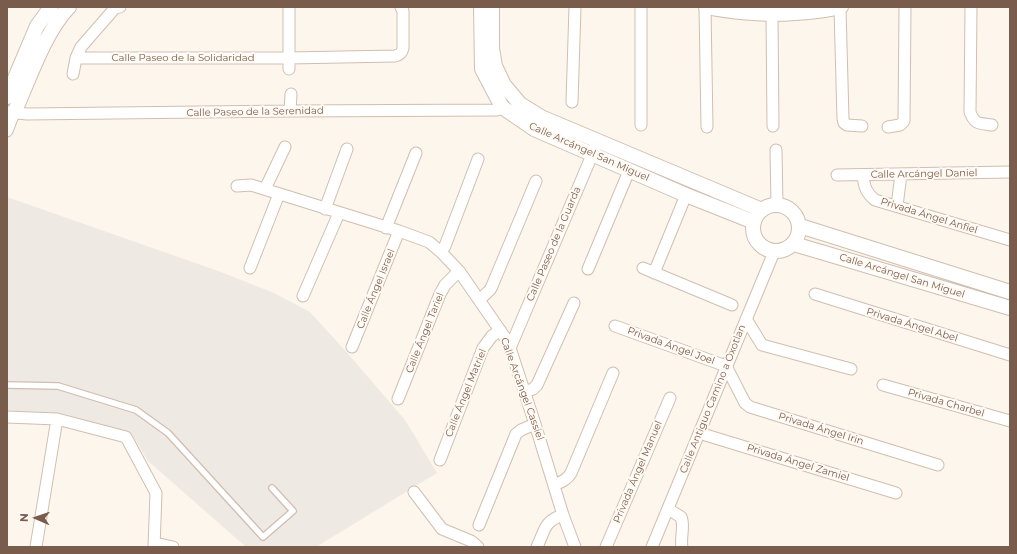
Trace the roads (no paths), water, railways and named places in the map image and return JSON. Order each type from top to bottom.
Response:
[{"type":"street","points":[[7,131],[11,112],[49,35],[62,14],[69,7]]},
{"type":"street","points":[[73,74],[76,58],[81,47],[115,8],[120,7]]},
{"type":"street","points":[[289,7],[289,69]]},
{"type":"street","name":"Calle Paseo de la Solidaridad","points":[[76,58],[289,58],[399,55],[403,48],[403,12],[401,7]]},
{"type":"street","name":"Calle Arcángel San Miguel","points":[[481,7],[482,70],[502,107],[534,130],[686,195],[754,222]]},
{"type":"street","name":"Calle Arcángel San Miguel","points":[[492,7],[492,48],[495,66],[504,85],[520,104],[541,117],[762,210]]},
{"type":"street","points":[[572,102],[575,7]]},
{"type":"street","points":[[641,125],[642,7]]},
{"type":"street","points":[[708,127],[706,7],[753,14],[772,15],[800,13],[840,7],[843,119],[844,123],[847,125],[862,126]]},
{"type":"street","points":[[888,127],[900,125],[904,121],[905,7]]},
{"type":"street","points":[[971,7],[970,112],[973,119],[977,123],[992,125]]},
{"type":"street","points":[[7,97],[37,26],[46,10]]},
{"type":"street","points":[[772,15],[773,126]]},
{"type":"street","points":[[290,111],[291,94]]},
{"type":"street","name":"Calle Paseo de la Serenidad","points":[[11,112],[27,114],[497,110],[502,107]]},
{"type":"street","name":"Calle Paseo de la Guarda","points":[[510,348],[598,141]]},
{"type":"street","points":[[265,189],[285,147]]},
{"type":"street","points":[[325,209],[347,149]]},
{"type":"street","points":[[776,150],[777,205]]},
{"type":"street","points":[[386,228],[416,153]]},
{"type":"street","points":[[441,252],[445,246],[478,159]]},
{"type":"street","points":[[588,269],[630,171]]},
{"type":"street","name":"Calle Arcángel Daniel","points":[[837,175],[1010,172]]},
{"type":"street","points":[[897,206],[901,174]]},
{"type":"street","name":"Privada Ángel Anfiel","points":[[863,175],[864,185],[869,195],[875,200],[1010,240]]},
{"type":"street","points":[[479,300],[490,290],[492,286],[536,180]]},
{"type":"street","name":"Calle Arcángel Cassiel","points":[[237,186],[251,184],[429,242],[459,271],[500,330],[510,348],[563,515],[575,547]]},
{"type":"street","points":[[250,268],[280,194]]},
{"type":"street","points":[[654,273],[686,195]]},
{"type":"street","points":[[777,205],[790,209],[798,220],[800,226],[799,236],[794,244],[785,250],[774,252],[763,247],[755,238],[753,230],[757,215],[767,207],[777,205]]},
{"type":"street","points":[[303,296],[339,213]]},
{"type":"street","name":"Calle Arcángel San Miguel","points":[[800,226],[1010,292]]},
{"type":"street","name":"Calle Ángel Israel","points":[[352,347],[399,231]]},
{"type":"street","name":"Calle Arcángel San Miguel","points":[[794,244],[1010,308]]},
{"type":"street","name":"Calle Antiguo Camino a Oxotlan","points":[[652,547],[774,252]]},
{"type":"street","points":[[643,268],[732,305]]},
{"type":"street","name":"Calle Ángel Tariel","points":[[398,399],[440,294],[445,285],[459,271]]},
{"type":"street","name":"Privada Ángel Abel","points":[[815,294],[1010,355]]},
{"type":"street","points":[[524,392],[533,389],[537,385],[574,303]]},
{"type":"street","points":[[746,319],[759,343],[762,345],[851,369]]},
{"type":"street","name":"Privada Ángel Joel","points":[[615,326],[726,366]]},
{"type":"street","name":"Calle Ángel Matriel","points":[[440,460],[483,348],[492,336],[500,330]]},
{"type":"street","name":"Privada Ángel Irin","points":[[726,366],[745,403],[750,406],[938,465]]},
{"type":"street","points":[[554,484],[564,481],[571,473],[612,373]]},
{"type":"street","name":"Privada Charbel","points":[[883,385],[1010,421]]},
{"type":"street","name":"Privada Ángel Manuel","points":[[606,547],[670,398]]},
{"type":"street","points":[[7,417],[57,419],[126,437],[156,493],[154,545],[173,547]]},
{"type":"street","points":[[36,547],[57,419]]},
{"type":"street","points":[[479,525],[516,434],[521,430],[535,424]]},
{"type":"street","name":"Privada Ángel Zamiel","points":[[700,434],[896,493]]},
{"type":"street","points":[[414,492],[442,529],[475,544],[478,547]]},
{"type":"street","points":[[668,509],[682,516],[682,547]]},
{"type":"street","points":[[537,547],[547,523],[554,518],[563,515]]},
{"type":"street","points":[[454,547],[464,539]]},
{"type":"lane","points":[[7,385],[58,386],[136,410],[168,433],[263,537],[293,511],[272,488]]}]
